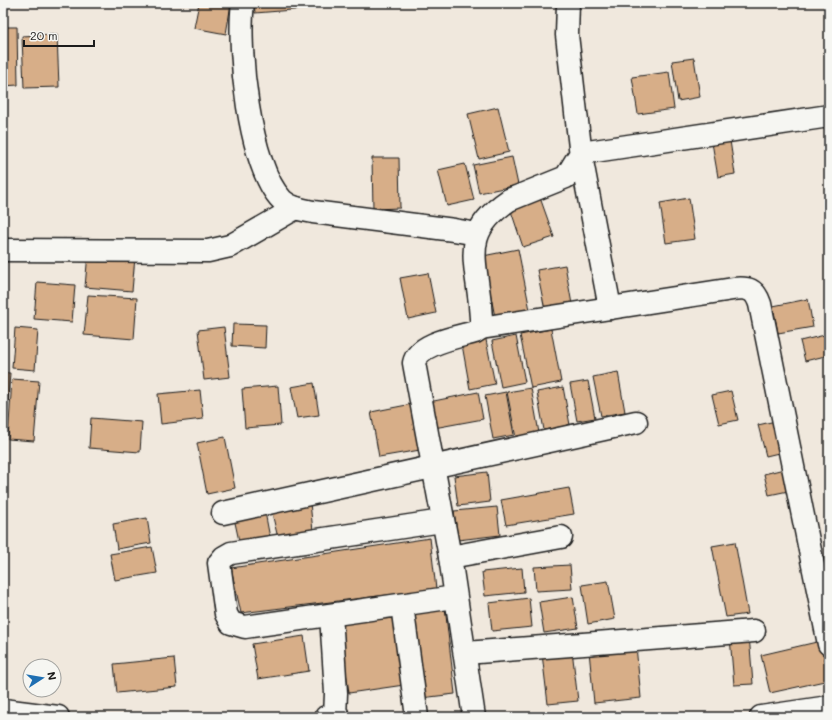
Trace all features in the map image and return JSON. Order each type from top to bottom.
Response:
[{"type":"street","points":[[244,3],[241,27],[248,100],[259,155],[274,190],[283,201],[296,208],[313,212],[477,234]]},
{"type":"street","points":[[568,3],[567,35],[581,156],[610,308]]},
{"type":"street","points":[[481,328],[479,298],[473,257],[474,244],[477,234],[487,219],[502,205],[509,200],[566,177],[581,156],[588,152],[829,116]]},
{"type":"street","points":[[3,250],[208,251],[230,246],[296,208]]},
{"type":"street","points":[[474,717],[450,557],[414,369],[414,359],[419,352],[427,347],[475,332],[481,328],[744,288],[750,289],[758,297],[829,644]]},
{"type":"street","points":[[223,513],[636,422]]},
{"type":"street","points":[[442,521],[231,553],[224,557],[219,563],[226,614],[231,623],[245,627],[455,597]]},
{"type":"street","points":[[450,557],[561,537]]},
{"type":"street","points":[[402,605],[417,717]]},
{"type":"street","points":[[331,615],[336,693],[335,717]]},
{"type":"street","points":[[465,653],[754,631]]},
{"type":"street","points":[[761,717],[829,707]]},
{"type":"street","points":[[3,710],[58,717]]},
{"type":"street","points":[[326,717],[339,717]]},
{"type":"building","points":[[199,3],[231,4],[226,34],[194,28]]},
{"type":"building","points":[[254,3],[304,3],[305,9],[255,13]]},
{"type":"building","points":[[3,27],[17,27],[18,85],[3,86]]},
{"type":"building","points":[[57,34],[59,87],[24,88],[22,36]]},
{"type":"building","points":[[694,58],[700,97],[678,101],[672,61]]},
{"type":"building","points":[[669,72],[674,109],[638,114],[632,77]]},
{"type":"building","points":[[498,107],[509,152],[479,159],[468,114]]},
{"type":"building","points":[[729,134],[735,174],[718,177],[711,137]]},
{"type":"building","points":[[512,157],[518,185],[479,193],[473,165]]},
{"type":"building","points":[[372,158],[399,158],[400,208],[373,209]]},
{"type":"building","points":[[465,164],[474,200],[447,206],[438,170]]},
{"type":"building","points":[[538,192],[554,237],[523,247],[508,202]]},
{"type":"building","points":[[689,198],[695,239],[666,243],[660,203]]},
{"type":"building","points":[[518,249],[530,310],[495,317],[483,256]]},
{"type":"building","points":[[88,253],[135,257],[132,291],[85,287]]},
{"type":"building","points":[[565,265],[573,310],[546,315],[537,270]]},
{"type":"building","points":[[428,273],[436,313],[408,319],[400,278]]},
{"type":"building","points":[[37,282],[75,285],[72,322],[34,319]]},
{"type":"building","points":[[88,295],[137,298],[134,339],[84,335]]},
{"type":"building","points":[[808,299],[813,327],[778,333],[773,306]]},
{"type":"building","points":[[233,324],[266,325],[265,348],[232,346]]},
{"type":"building","points":[[224,327],[230,377],[204,380],[198,330]]},
{"type":"building","points":[[15,328],[38,330],[35,370],[12,368]]},
{"type":"building","points":[[551,329],[561,382],[531,388],[520,335]]},
{"type":"building","points":[[829,334],[829,355],[805,361],[800,341]]},
{"type":"building","points":[[485,335],[495,384],[470,389],[461,339]]},
{"type":"building","points":[[516,336],[525,382],[501,387],[492,341]]},
{"type":"building","points":[[618,372],[625,412],[601,416],[593,377]]},
{"type":"building","points":[[3,373],[10,373],[6,432],[3,431]]},
{"type":"building","points":[[12,379],[39,381],[34,441],[8,439]]},
{"type":"building","points":[[588,381],[595,418],[577,421],[570,384]]},
{"type":"building","points":[[314,383],[319,415],[297,418],[291,387]]},
{"type":"building","points":[[278,386],[281,425],[245,428],[242,389]]},
{"type":"building","points":[[563,387],[570,425],[544,430],[537,392]]},
{"type":"building","points":[[531,388],[539,433],[516,438],[507,392]]},
{"type":"building","points":[[200,390],[203,419],[161,424],[158,394]]},
{"type":"building","points":[[731,391],[738,420],[719,424],[712,395]]},
{"type":"building","points":[[478,392],[483,419],[434,428],[429,402]]},
{"type":"building","points":[[506,392],[514,435],[493,439],[485,396]]},
{"type":"building","points":[[412,404],[420,450],[379,457],[371,412]]},
{"type":"building","points":[[91,418],[142,422],[140,452],[89,448]]},
{"type":"building","points":[[780,420],[787,451],[766,456],[758,425]]},
{"type":"building","points":[[225,437],[235,488],[207,494],[197,443]]},
{"type":"building","points":[[788,468],[793,490],[769,495],[764,474]]},
{"type":"building","points":[[487,472],[490,502],[458,506],[454,476]]},
{"type":"building","points":[[569,488],[574,514],[506,525],[501,500]]},
{"type":"building","points":[[310,503],[313,531],[278,538],[271,509]]},
{"type":"building","points":[[497,507],[500,535],[458,540],[454,511]]},
{"type":"building","points":[[265,512],[270,538],[239,541],[234,518]]},
{"type":"building","points":[[147,518],[151,543],[117,549],[113,524]]},
{"type":"building","points":[[430,538],[436,589],[241,613],[231,568]]},
{"type":"building","points":[[735,542],[748,614],[726,617],[712,546]]},
{"type":"building","points":[[152,547],[157,573],[115,580],[110,554]]},
{"type":"building","points":[[570,565],[572,589],[536,591],[534,567]]},
{"type":"building","points":[[522,568],[524,592],[485,596],[482,572]]},
{"type":"building","points":[[608,581],[615,619],[588,624],[582,585]]},
{"type":"building","points":[[573,597],[578,628],[544,633],[539,602]]},
{"type":"building","points":[[529,598],[532,627],[492,631],[489,603]]},
{"type":"building","points":[[445,607],[455,694],[421,698],[411,611]]},
{"type":"building","points":[[396,618],[404,685],[349,693],[339,622]]},
{"type":"building","points":[[749,635],[753,684],[734,685],[730,637]]},
{"type":"building","points":[[304,636],[309,671],[258,679],[252,644]]},
{"type":"building","points":[[821,641],[829,680],[770,693],[761,655]]},
{"type":"building","points":[[636,646],[641,698],[594,703],[589,651]]},
{"type":"building","points":[[572,650],[578,701],[548,704],[542,654]]},
{"type":"building","points":[[174,658],[177,687],[117,693],[114,664]]}]
